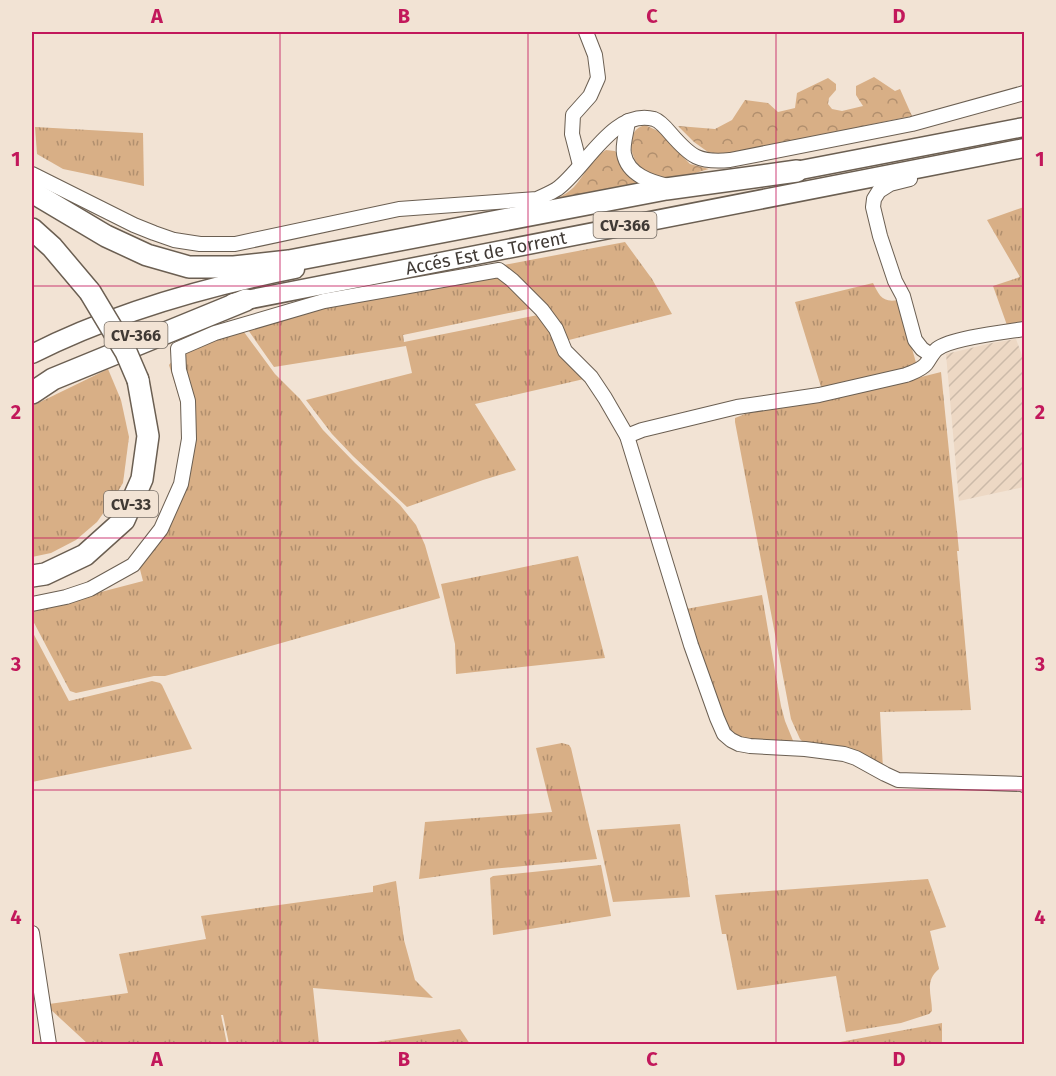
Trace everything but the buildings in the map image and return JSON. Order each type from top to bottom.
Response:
[{"type":"highway","points":[[32,192],[106,236],[147,255],[189,267],[234,267],[289,261],[676,188],[796,171]]},
{"type":"highway","name":"CV-33","points":[[32,229],[52,247],[122,344],[148,436],[142,479],[124,519],[85,555],[45,573],[32,576]]},
{"type":"highway","points":[[32,243],[85,294]]},
{"type":"highway","points":[[32,393],[53,380],[246,300]]},
{"type":"highway","points":[[32,564],[44,562],[79,547],[117,510],[131,478],[136,442],[131,404],[132,382]]},
{"type":"main road","name":"Accés Est de Torrent","points":[[32,354],[58,340],[149,304],[241,279],[1024,127]]},
{"type":"main road","name":"Accés Est de Torrent","points":[[32,384],[68,364],[156,326],[246,300],[1024,148]]},
{"type":"street","points":[[580,165],[572,134],[573,115],[590,96],[598,78],[595,55],[586,32]]},
{"type":"street","points":[[32,174],[134,225],[174,240],[200,244],[235,244],[399,209],[537,199],[557,189],[596,146],[622,124],[640,118],[656,119],[688,151],[699,159],[712,162],[912,123],[1024,93]]},
{"type":"street","points":[[624,154],[628,122]]},
{"type":"street","points":[[596,146],[609,145],[617,148],[624,154],[630,168],[640,176],[651,182],[676,188]]},
{"type":"street","points":[[931,355],[915,340],[903,296],[886,254],[873,207],[874,199],[879,191],[898,181],[961,167],[1004,152]]},
{"type":"street","points":[[32,604],[90,589],[133,565],[161,529],[181,483],[189,439],[188,401],[178,370],[178,349],[215,333],[324,301],[499,270],[542,309],[556,329],[565,351],[591,377],[627,436],[691,645],[724,734],[739,744],[750,746],[844,754],[898,780],[1024,785]]},
{"type":"street","points":[[627,436],[642,430],[737,407],[819,394],[906,375],[918,371],[938,348],[1024,329]]},
{"type":"street","points":[[32,933],[49,1044]]},
{"type":"shaded area","points":[[1016,339],[1024,361],[1024,487],[959,501],[946,354]]},
{"type":"green space","points":[[874,77],[895,91],[900,89],[912,116],[724,155],[708,152],[678,126],[715,129],[732,120],[745,100],[768,103],[778,112],[795,108],[797,93],[828,78],[836,84],[836,90],[829,98],[828,104],[832,109],[842,111],[863,106],[856,95],[856,86]]},
{"type":"green space","points":[[645,125],[658,131],[690,164],[709,169],[674,178],[654,175],[643,170],[634,157],[631,144],[634,132]]},
{"type":"green space","points":[[35,127],[143,133],[144,186],[63,169],[37,154]]},
{"type":"green space","points":[[606,150],[615,151],[645,186],[534,207],[570,191],[596,157]]},
{"type":"green space","points":[[1024,207],[1024,326],[1008,328],[993,286],[1020,277],[987,220]]},
{"type":"green space","points":[[625,242],[652,279],[672,314],[565,341],[534,297],[504,265]]},
{"type":"green space","points":[[501,277],[533,308],[403,335],[404,342],[538,315],[584,379],[475,404],[516,470],[407,507],[332,434],[306,400],[412,373],[406,346],[274,367],[246,327],[338,303],[474,278]]},
{"type":"green space","points":[[873,283],[885,299],[898,300],[917,366],[822,390],[795,302]]},
{"type":"green space","points":[[241,328],[275,374],[300,399],[323,430],[400,505],[416,525],[425,545],[440,598],[165,676],[154,676],[76,693],[70,691],[32,619],[32,610],[143,581],[136,554],[150,538],[172,498],[182,453],[183,415],[169,365],[178,353]]},
{"type":"green space","points":[[108,369],[121,400],[129,437],[123,483],[97,522],[76,540],[51,553],[32,557],[32,406]]},
{"type":"green space","points":[[941,372],[959,551],[957,551],[971,710],[880,712],[883,769],[809,748],[800,739],[791,719],[735,418],[792,405],[826,401]]},
{"type":"green space","points":[[578,556],[605,658],[456,674],[455,644],[441,584]]},
{"type":"green space","points":[[762,595],[781,706],[794,743],[747,741],[727,730],[686,609]]},
{"type":"green space","points":[[32,631],[69,701],[152,681],[160,683],[192,749],[32,782]]},
{"type":"green space","points":[[562,743],[571,748],[597,859],[491,869],[419,879],[425,822],[552,812],[536,748]]},
{"type":"green space","points":[[680,824],[690,897],[613,902],[597,830]]},
{"type":"green space","points":[[601,865],[611,916],[493,935],[490,878],[493,876]]},
{"type":"green space","points":[[928,879],[946,927],[930,931],[939,969],[930,983],[932,1011],[929,1014],[901,1023],[846,1032],[836,976],[737,990],[726,934],[722,934],[715,895]]},
{"type":"green space","points":[[396,881],[404,940],[415,980],[433,998],[313,988],[319,1044],[229,1044],[223,1015],[221,1015],[227,1044],[88,1044],[49,1008],[49,1004],[128,993],[119,954],[206,939],[201,916],[373,892],[373,886]]},
{"type":"green space","points":[[942,1023],[942,1044],[829,1044]]},
{"type":"green space","points":[[460,1029],[470,1044],[364,1044]]}]
